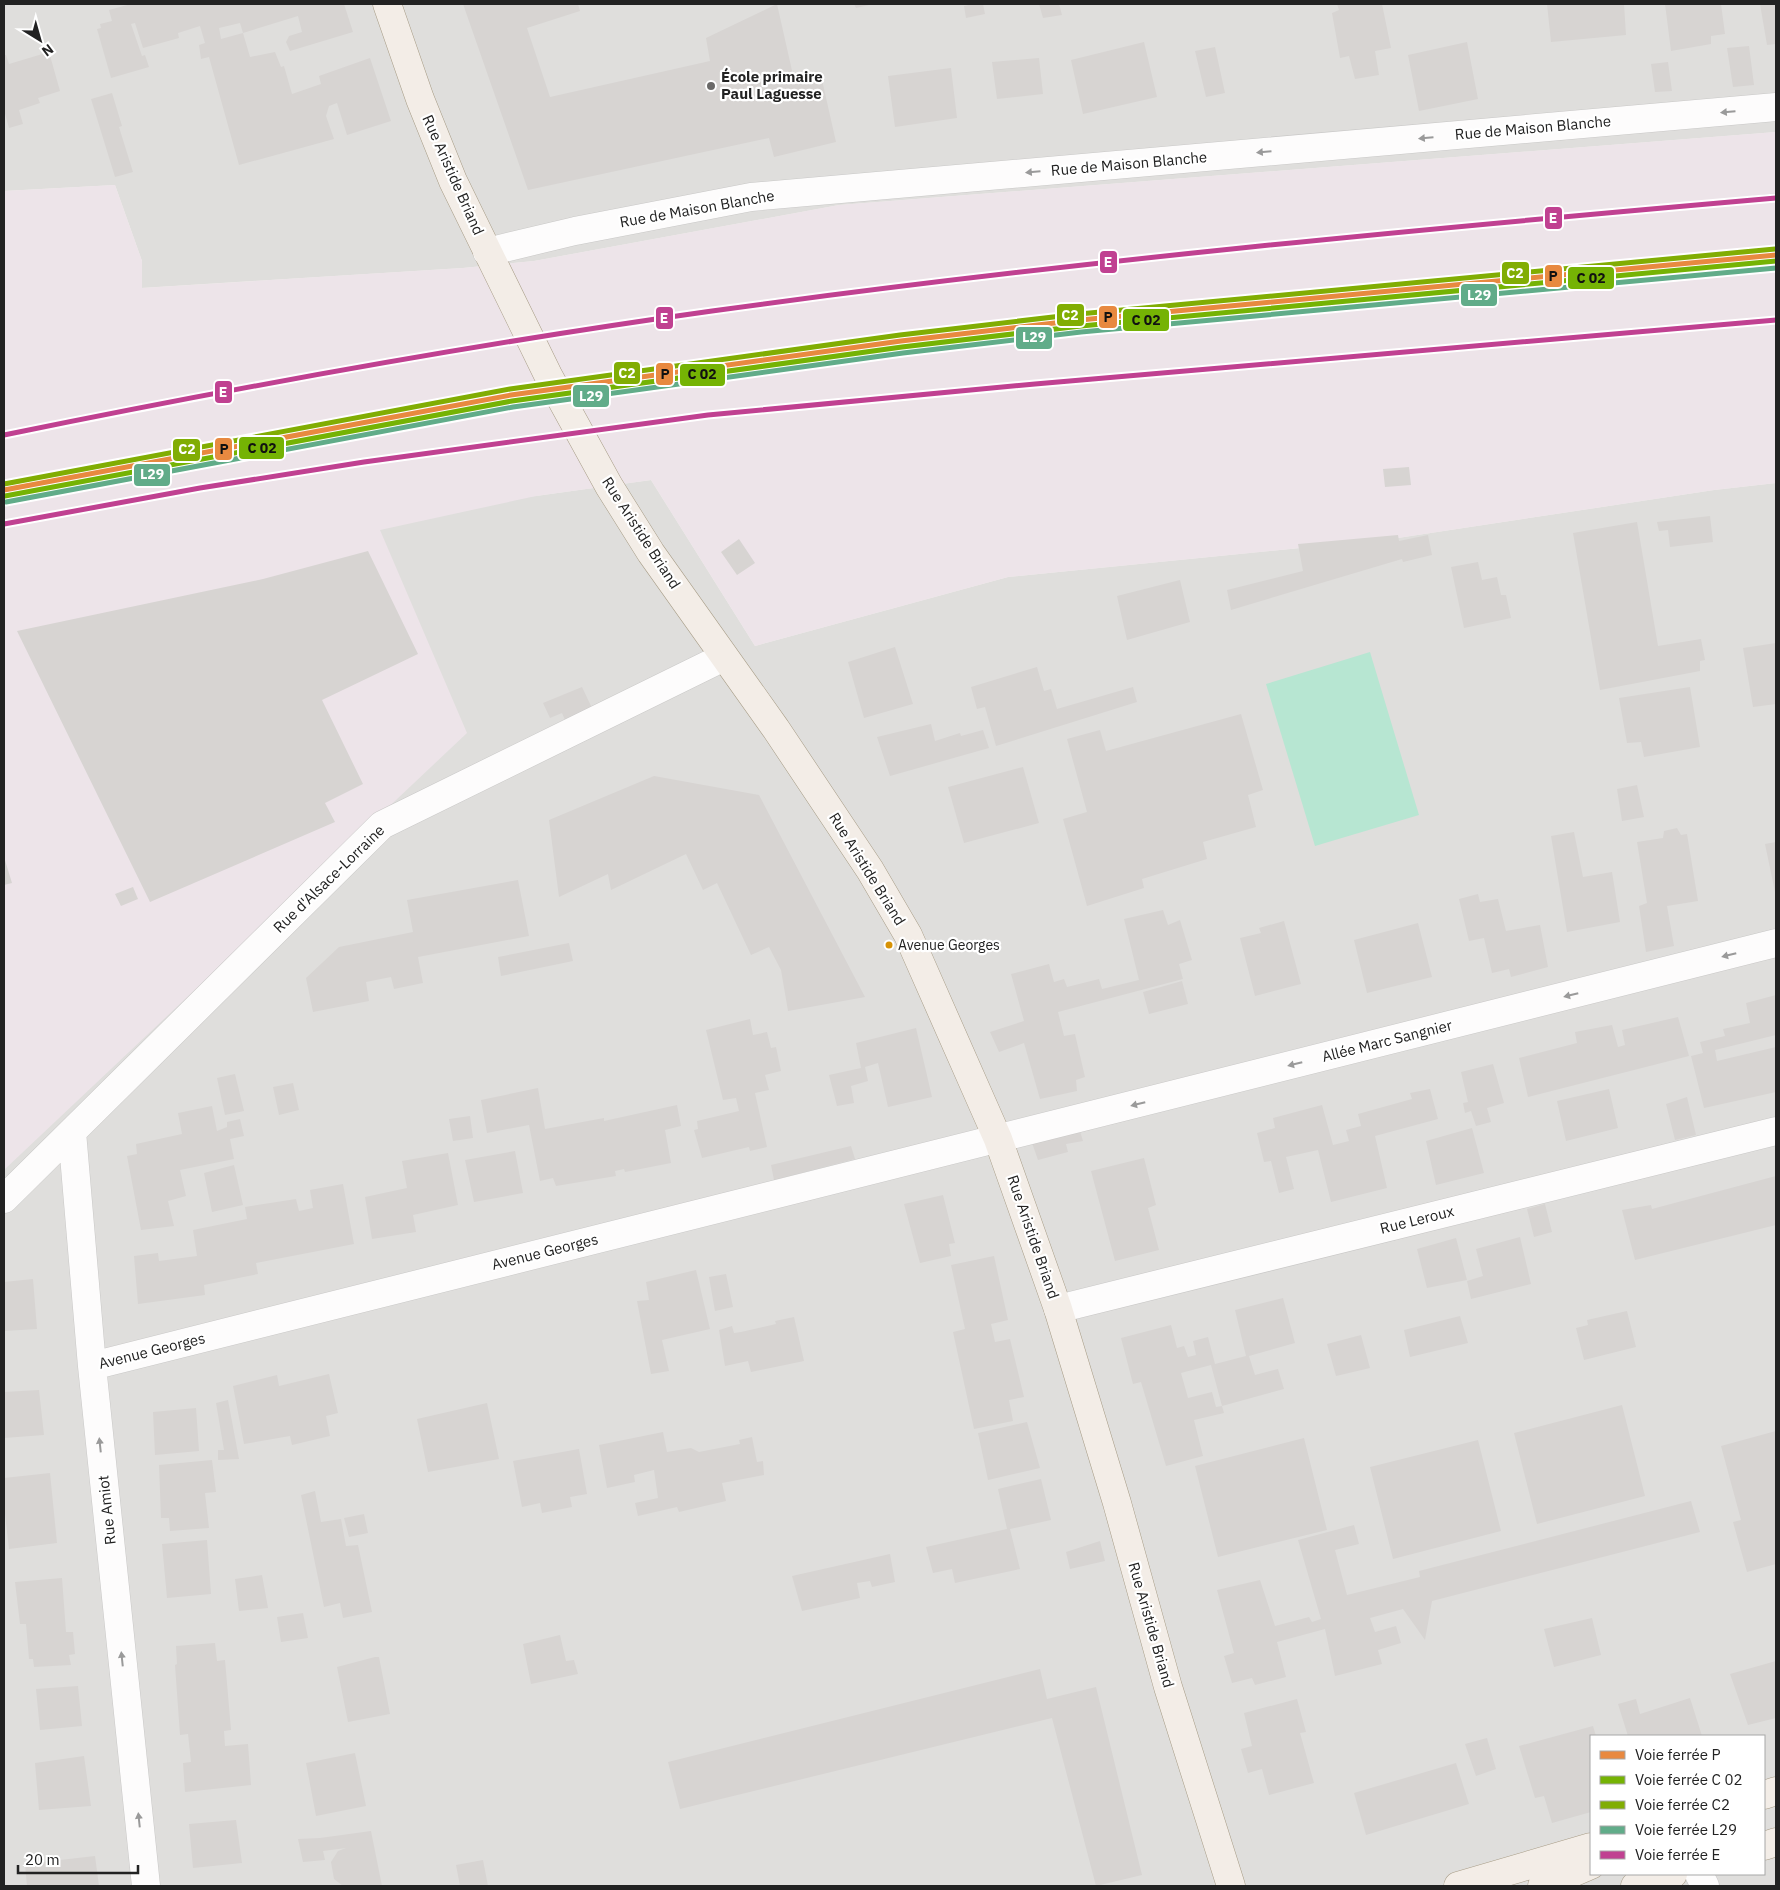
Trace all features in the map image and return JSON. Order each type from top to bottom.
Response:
[{"type":"main road","name":"Rue Aristide Briand","points":[[387,4],[424,108],[453,181],[548,375],[609,486],[651,554],[776,729],[870,870],[908,935],[998,1139],[1058,1309],[1117,1503],[1168,1687],[1233,1885]]},
{"type":"main road","points":[[1458,1886],[1590,1847]]},
{"type":"main road","points":[[1541,1886],[1590,1865]]},
{"type":"main road","points":[[1635,1886],[1671,1875]]},
{"type":"street","name":"Rue de Maison Blanche","points":[[487,252],[575,230],[751,196],[1776,107]]},
{"type":"street","name":"Rue d'Alsace-Lorraine","points":[[4,1199],[382,825],[724,657]]},
{"type":"street","name":"Allée Marc Sangnier","points":[[998,1139],[1776,943]]},
{"type":"street","name":"Rue Leroux","points":[[1058,1309],[1776,1131]]},
{"type":"street","name":"Rue Amiot","points":[[72,1132],[92,1366],[146,1886]]},
{"type":"street","name":"Avenue Georges","points":[[92,1366],[998,1139]]},
{"type":"street","points":[[1509,1870],[1541,1886]]},
{"type":"shaded area","points":[[4,4],[1776,4],[1776,132],[839,205],[534,261],[463,268],[141,288],[142,261],[115,185],[4,191]]},
{"type":"shaded area","points":[[1776,132],[1776,483],[1714,490],[1391,539],[1008,577],[755,646],[651,480],[536,496],[380,530],[467,733],[4,1170],[4,191],[115,185],[142,261],[142,288],[463,268],[534,261],[839,205]]},
{"type":"shaded area","points":[[651,480],[755,646],[1008,577],[1391,539],[1714,490],[1776,483],[1776,1886],[4,1886],[4,542],[536,496]]},
{"type":"green space","points":[[1370,652],[1419,815],[1315,846],[1266,684]]},
{"type":"building","points":[[131,4],[344,4],[353,32],[290,51],[286,42],[289,36],[302,32],[298,16],[243,33],[250,57],[275,52],[281,67],[284,66],[292,94],[321,84],[319,76],[370,58],[391,121],[347,135],[337,103],[329,106],[326,116],[334,139],[239,165],[209,57],[201,59],[199,45],[205,43],[200,26],[178,33],[179,38],[143,48],[135,23],[131,24],[142,56],[145,55],[149,67],[111,78],[97,29],[101,28],[100,24],[112,21],[109,10]],"holes":[[[240,23],[243,33],[221,39],[219,28]]]},
{"type":"building","name":"École primaire Paul Laguesse","points":[[463,4],[578,4],[580,11],[527,28],[550,97],[710,61],[706,38],[777,4],[793,75],[820,71],[836,142],[774,157],[769,138],[528,190]]},
{"type":"building","points":[[854,4],[873,4],[856,8]]},
{"type":"building","points":[[983,4],[985,14],[966,18],[964,6]]},
{"type":"building","points":[[1039,4],[1059,4],[1062,15],[1043,18]]},
{"type":"building","points":[[1337,4],[1382,4],[1391,48],[1375,51],[1379,75],[1355,79],[1349,56],[1340,58],[1332,13],[1339,10]]},
{"type":"building","points":[[1547,4],[1624,4],[1626,35],[1551,42]]},
{"type":"building","points":[[1665,4],[1721,4],[1725,34],[1711,36],[1711,44],[1671,51]]},
{"type":"building","points":[[1760,4],[1776,4],[1776,44],[1767,45]]},
{"type":"building","points":[[1144,42],[1157,97],[1083,114],[1071,60]]},
{"type":"building","points":[[1467,42],[1478,99],[1419,111],[1408,55]]},
{"type":"building","points":[[1749,46],[1754,85],[1733,87],[1727,48]]},
{"type":"building","points":[[1215,47],[1225,93],[1206,97],[1195,51]]},
{"type":"building","points":[[49,52],[60,91],[38,98],[40,103],[19,110],[23,124],[9,128],[4,110],[4,55],[6,55],[9,64]]},
{"type":"building","points":[[1039,58],[1043,94],[997,99],[992,62]]},
{"type":"building","points":[[1668,62],[1672,91],[1655,92],[1651,64]]},
{"type":"building","points":[[951,68],[957,118],[895,127],[888,76]]},
{"type":"building","points":[[112,93],[122,126],[119,127],[133,172],[115,177],[91,99]]},
{"type":"building","points":[[1409,467],[1411,485],[1385,487],[1383,469]]},
{"type":"building","points":[[1710,516],[1713,542],[1670,547],[1668,530],[1659,531],[1657,522]]},
{"type":"building","points":[[1637,522],[1658,646],[1701,639],[1705,660],[1700,661],[1700,671],[1600,690],[1573,533]]},
{"type":"building","points":[[1398,535],[1399,541],[1428,535],[1432,555],[1403,562],[1402,559],[1231,610],[1227,590],[1303,571],[1298,544]]},
{"type":"building","points":[[739,539],[755,563],[737,575],[721,552]]},
{"type":"building","points":[[368,551],[418,654],[322,700],[363,784],[325,803],[335,822],[150,902],[17,631],[263,579]]},
{"type":"building","points":[[1478,562],[1482,580],[1497,577],[1501,595],[1506,595],[1511,618],[1464,628],[1451,567]]},
{"type":"building","points":[[1180,580],[1190,622],[1127,640],[1117,596]]},
{"type":"building","points":[[1776,643],[1776,704],[1753,707],[1743,648]]},
{"type":"building","points":[[895,647],[913,704],[864,718],[848,662]]},
{"type":"building","points":[[1037,667],[1044,691],[1051,689],[1057,709],[1133,687],[1137,702],[996,746],[985,707],[977,709],[971,687]]},
{"type":"building","points":[[582,687],[592,708],[565,720],[562,713],[550,718],[543,703]]},
{"type":"building","points":[[1690,687],[1700,747],[1644,757],[1641,742],[1627,743],[1619,698]]},
{"type":"building","points":[[1241,714],[1263,790],[1248,795],[1256,827],[1203,842],[1207,859],[1142,879],[1144,888],[1087,906],[1063,819],[1087,812],[1067,739],[1100,730],[1106,751]]},
{"type":"building","points":[[931,724],[935,741],[960,733],[961,736],[983,730],[989,748],[890,776],[877,737]]},
{"type":"building","points":[[1023,767],[1039,823],[964,843],[948,787]]},
{"type":"building","points":[[654,776],[759,795],[865,997],[788,1011],[781,970],[769,947],[751,955],[717,883],[703,890],[686,854],[611,890],[608,874],[559,897],[549,820]]},
{"type":"building","points":[[1637,785],[1644,817],[1622,821],[1617,789]]},
{"type":"building","points":[[1677,828],[1681,835],[1687,834],[1698,901],[1667,906],[1674,946],[1646,952],[1639,906],[1647,903],[1637,842],[1663,838],[1664,831]]},
{"type":"building","points":[[1574,832],[1583,877],[1612,872],[1620,922],[1567,932],[1551,836]]},
{"type":"building","points":[[1776,842],[1776,892],[1775,892],[1765,844]]},
{"type":"building","points":[[4,857],[12,883],[4,885]]},
{"type":"building","points":[[518,880],[529,936],[418,957],[423,983],[394,989],[391,977],[366,982],[369,1001],[313,1012],[306,978],[339,947],[413,932],[407,900]]},
{"type":"building","points":[[133,887],[138,899],[121,906],[115,894]]},
{"type":"building","points":[[1478,894],[1480,902],[1498,899],[1506,931],[1540,925],[1548,967],[1511,977],[1509,969],[1492,973],[1484,938],[1469,941],[1459,899]]},
{"type":"building","points":[[1163,910],[1168,925],[1180,920],[1192,960],[1179,964],[1183,979],[1058,1012],[1064,1036],[1075,1034],[1085,1077],[1076,1080],[1077,1091],[1040,1099],[1024,1043],[999,1052],[990,1032],[1024,1021],[1011,974],[1049,964],[1054,982],[1064,979],[1067,987],[1099,979],[1102,989],[1139,980],[1124,919]]},
{"type":"building","points":[[1284,921],[1301,984],[1255,996],[1240,938],[1261,933],[1259,928]]},
{"type":"building","points":[[1418,923],[1432,977],[1367,993],[1354,940]]},
{"type":"building","points":[[569,943],[573,961],[501,976],[498,957]]},
{"type":"building","points":[[1182,981],[1188,1004],[1149,1014],[1143,992]]},
{"type":"building","points":[[1776,995],[1776,1035],[1715,1050],[1717,1061],[1776,1047],[1776,1092],[1704,1108],[1691,1056],[1703,1053],[1700,1042],[1725,1036],[1723,1029],[1750,1023],[1746,1003]]},
{"type":"building","points":[[1678,1017],[1689,1056],[1528,1097],[1519,1058],[1577,1043],[1575,1032],[1612,1025],[1618,1047],[1625,1045],[1622,1030]]},
{"type":"building","points":[[750,1019],[753,1035],[767,1032],[771,1048],[776,1047],[781,1071],[765,1075],[769,1090],[755,1093],[767,1147],[750,1151],[749,1147],[702,1158],[694,1130],[698,1129],[697,1121],[739,1111],[736,1098],[723,1100],[706,1030]]},
{"type":"building","points":[[916,1028],[932,1097],[888,1107],[878,1063],[865,1067],[868,1081],[851,1086],[854,1103],[837,1106],[829,1075],[861,1068],[856,1043]]},
{"type":"building","points":[[1493,1064],[1504,1103],[1487,1108],[1491,1122],[1476,1126],[1471,1111],[1465,1113],[1463,1103],[1468,1102],[1461,1072]]},
{"type":"building","points":[[235,1074],[244,1111],[225,1115],[217,1078]]},
{"type":"building","points":[[293,1083],[299,1110],[279,1115],[273,1087]]},
{"type":"building","points":[[538,1088],[545,1129],[604,1118],[604,1121],[677,1105],[681,1126],[665,1130],[671,1163],[625,1172],[624,1169],[615,1171],[616,1176],[556,1186],[553,1178],[540,1181],[529,1125],[487,1133],[481,1100]]},
{"type":"building","points":[[1430,1089],[1438,1119],[1375,1136],[1387,1188],[1331,1202],[1318,1150],[1286,1157],[1294,1189],[1279,1193],[1271,1161],[1264,1162],[1257,1133],[1275,1128],[1273,1118],[1322,1105],[1333,1145],[1349,1141],[1346,1130],[1361,1126],[1358,1114],[1412,1099],[1410,1093]]},
{"type":"building","points":[[1609,1089],[1618,1128],[1566,1141],[1557,1101]]},
{"type":"building","points":[[1687,1097],[1696,1135],[1675,1140],[1666,1104]]},
{"type":"building","points":[[212,1106],[217,1131],[227,1127],[227,1122],[240,1119],[244,1136],[230,1139],[234,1159],[180,1170],[186,1196],[168,1201],[174,1226],[141,1230],[127,1156],[137,1154],[136,1144],[182,1134],[178,1113]]},
{"type":"building","points":[[470,1116],[473,1138],[453,1141],[449,1119]]},
{"type":"building","points":[[1079,1128],[1083,1141],[1066,1144],[1068,1152],[1038,1160],[1031,1140]]},
{"type":"building","points":[[1472,1128],[1484,1173],[1436,1185],[1426,1141]]},
{"type":"building","points":[[851,1146],[855,1159],[774,1180],[771,1165]]},
{"type":"building","points":[[515,1151],[523,1193],[474,1202],[465,1160]]},
{"type":"building","points":[[448,1153],[458,1205],[413,1215],[416,1232],[372,1239],[365,1197],[407,1188],[402,1161]]},
{"type":"building","points":[[1144,1158],[1156,1205],[1148,1208],[1159,1250],[1115,1261],[1091,1171]]},
{"type":"building","points":[[234,1165],[243,1205],[212,1212],[204,1173]]},
{"type":"building","points":[[1776,1176],[1776,1225],[1635,1260],[1622,1210],[1651,1205],[1652,1209]]},
{"type":"building","points":[[343,1184],[354,1244],[256,1263],[258,1274],[204,1285],[205,1295],[138,1304],[134,1256],[158,1253],[159,1261],[197,1256],[193,1230],[247,1219],[245,1207],[296,1199],[299,1211],[313,1208],[310,1190]]},
{"type":"building","points":[[943,1195],[955,1243],[949,1244],[951,1256],[920,1263],[904,1204]]},
{"type":"building","points":[[1545,1204],[1552,1232],[1534,1237],[1527,1209]]},
{"type":"building","points":[[1520,1237],[1531,1284],[1471,1299],[1467,1281],[1483,1276],[1476,1249]]},
{"type":"building","points":[[1456,1238],[1467,1280],[1427,1288],[1417,1249]]},
{"type":"building","points":[[994,1256],[1008,1320],[991,1324],[995,1342],[1010,1339],[1024,1397],[1009,1400],[1013,1421],[974,1429],[953,1332],[965,1329],[951,1265]]},
{"type":"building","points":[[696,1270],[710,1329],[662,1340],[669,1371],[651,1374],[637,1301],[649,1300],[646,1282]]},
{"type":"building","points":[[726,1274],[733,1307],[715,1311],[709,1277]]},
{"type":"building","points":[[33,1279],[37,1329],[4,1331],[4,1282]]},
{"type":"building","points":[[1283,1298],[1295,1343],[1249,1356],[1255,1375],[1278,1369],[1284,1389],[1222,1406],[1224,1413],[1194,1420],[1203,1456],[1166,1466],[1141,1382],[1133,1384],[1121,1338],[1171,1325],[1177,1348],[1184,1346],[1188,1357],[1196,1355],[1193,1341],[1208,1337],[1215,1364],[1246,1356],[1235,1310]],"holes":[[[1211,1365],[1222,1406],[1216,1407],[1212,1392],[1188,1398],[1181,1373]]]},
{"type":"building","points":[[1627,1311],[1636,1347],[1584,1360],[1576,1328],[1588,1325],[1587,1320]]},
{"type":"building","points":[[1460,1316],[1468,1343],[1410,1357],[1404,1330]]},
{"type":"building","points":[[794,1317],[804,1361],[751,1372],[748,1361],[725,1366],[719,1330],[732,1326],[734,1333],[741,1332],[776,1324],[775,1321]]},
{"type":"building","points":[[1361,1335],[1370,1368],[1336,1376],[1327,1344]]},
{"type":"building","points":[[329,1374],[338,1413],[326,1416],[330,1436],[292,1445],[290,1436],[244,1444],[233,1386],[277,1375],[279,1386]]},
{"type":"building","points":[[39,1390],[44,1435],[4,1438],[4,1392]]},
{"type":"building","points":[[228,1400],[239,1459],[218,1460],[218,1450],[224,1450],[216,1403]]},
{"type":"building","points":[[487,1403],[499,1459],[428,1472],[417,1419]]},
{"type":"building","points":[[1622,1405],[1645,1496],[1537,1524],[1514,1433]]},
{"type":"building","points":[[196,1408],[199,1451],[155,1455],[153,1412]]},
{"type":"building","points":[[1027,1422],[1040,1468],[988,1480],[978,1433]]},
{"type":"building","points":[[1776,1431],[1776,1564],[1747,1572],[1733,1522],[1741,1520],[1721,1446]]},
{"type":"building","points":[[663,1432],[667,1452],[691,1448],[699,1452],[740,1444],[739,1440],[752,1437],[757,1462],[763,1461],[764,1475],[722,1483],[726,1501],[679,1512],[677,1507],[638,1516],[635,1503],[658,1498],[654,1470],[634,1475],[635,1482],[607,1488],[599,1445]]},
{"type":"building","points":[[1304,1438],[1327,1530],[1218,1557],[1195,1466]]},
{"type":"building","points":[[1478,1440],[1501,1531],[1393,1559],[1370,1467]]},
{"type":"building","points":[[579,1449],[587,1494],[570,1497],[572,1507],[542,1513],[540,1503],[522,1507],[513,1461]]},
{"type":"building","points":[[212,1460],[216,1492],[205,1493],[209,1528],[170,1531],[169,1518],[161,1518],[159,1465]]},
{"type":"building","points":[[50,1473],[57,1543],[9,1549],[4,1505],[4,1478]]},
{"type":"building","points":[[1041,1479],[1051,1520],[1010,1529],[1020,1569],[955,1583],[952,1569],[933,1573],[926,1547],[1007,1529],[998,1489]]},
{"type":"building","points":[[315,1491],[321,1522],[341,1519],[346,1546],[358,1545],[372,1612],[343,1618],[340,1603],[324,1607],[301,1495]]},
{"type":"building","points":[[1691,1501],[1700,1532],[1432,1601],[1425,1640],[1403,1609],[1370,1618],[1375,1632],[1396,1626],[1401,1643],[1378,1650],[1382,1664],[1335,1676],[1325,1629],[1277,1642],[1286,1677],[1255,1685],[1252,1678],[1232,1683],[1224,1656],[1234,1653],[1217,1590],[1260,1580],[1275,1626],[1309,1617],[1312,1622],[1321,1619],[1298,1540],[1354,1525],[1359,1544],[1335,1550],[1347,1595],[1420,1577],[1419,1571]]},
{"type":"building","points":[[364,1514],[368,1533],[349,1537],[344,1518]]},
{"type":"building","points":[[207,1540],[211,1594],[167,1598],[162,1544]]},
{"type":"building","points":[[1100,1541],[1105,1561],[1070,1569],[1066,1552]]},
{"type":"building","points":[[890,1554],[895,1582],[872,1587],[870,1581],[857,1583],[860,1598],[802,1611],[792,1576]]},
{"type":"building","points":[[262,1575],[268,1608],[239,1611],[235,1579]]},
{"type":"building","points":[[62,1578],[66,1632],[73,1632],[75,1654],[69,1655],[71,1665],[34,1667],[33,1659],[29,1659],[26,1624],[20,1624],[15,1582]]},
{"type":"building","points":[[303,1613],[308,1638],[281,1642],[277,1617]]},
{"type":"building","points":[[1592,1618],[1601,1655],[1554,1667],[1544,1629]]},
{"type":"building","points":[[560,1635],[566,1661],[574,1660],[578,1674],[531,1684],[523,1644]]},
{"type":"building","points":[[215,1643],[217,1661],[225,1660],[231,1730],[224,1731],[225,1746],[248,1744],[251,1785],[185,1792],[183,1763],[191,1762],[188,1734],[180,1735],[175,1665],[177,1664],[176,1646]]},
{"type":"building","points":[[379,1657],[390,1714],[348,1722],[337,1667]]},
{"type":"building","points":[[1776,1661],[1776,1718],[1748,1725],[1730,1674]]},
{"type":"building","points":[[1040,1669],[1047,1699],[1096,1687],[1142,1875],[1096,1886],[1052,1718],[680,1809],[668,1762]]},
{"type":"building","points":[[78,1686],[82,1726],[40,1730],[36,1689]]},
{"type":"building","points":[[1690,1698],[1702,1735],[1628,1735],[1618,1704],[1636,1699],[1640,1714]]},
{"type":"building","points":[[1297,1699],[1306,1732],[1300,1733],[1314,1783],[1269,1795],[1262,1769],[1248,1773],[1241,1749],[1252,1746],[1244,1713]]},
{"type":"building","points":[[1593,1726],[1596,1735],[1590,1735],[1590,1812],[1552,1823],[1544,1796],[1535,1798],[1519,1746]]},
{"type":"building","points":[[1487,1738],[1496,1769],[1476,1776],[1465,1744]]},
{"type":"building","points":[[355,1753],[366,1806],[316,1816],[306,1763]]},
{"type":"building","points":[[84,1756],[91,1806],[39,1810],[35,1763]]},
{"type":"building","points":[[1456,1763],[1469,1804],[1366,1835],[1354,1793]]},
{"type":"building","points":[[236,1820],[242,1863],[193,1868],[189,1824]]},
{"type":"building","points":[[371,1831],[382,1886],[343,1886],[334,1879],[331,1862],[338,1851],[346,1848],[323,1851],[325,1860],[303,1862],[298,1839]]},
{"type":"building","points":[[95,1856],[99,1886],[27,1886],[25,1864]]},
{"type":"building","points":[[483,1860],[488,1886],[460,1886],[456,1865]]},
{"type":"railway","points":[[1708,204],[1776,196]]},
{"type":"rail line","name":"E","points":[[4,435],[357,367],[623,324],[845,293],[1244,248],[1776,198]]},
{"type":"rail line","name":"C2","points":[[4,484],[510,389],[900,335],[1079,314],[1775,249]]},
{"type":"rail line","name":"P","points":[[4,490],[511,395],[901,341],[1080,320],[1776,255]]},
{"type":"rail line","name":"L29","points":[[6,502],[513,407],[903,353],[1081,332],[1776,268]]},
{"type":"rail line","name":"E","points":[[4,524],[200,488],[364,462],[708,415],[1035,384],[1776,320]]},
{"type":"transit line","points":[[5,496],[512,401],[902,347],[1081,326],[1776,261]]},
{"type":"place","name":"École primaire Paul Laguesse","points":[[711,86]]},
{"type":"place","name":"Avenue Georges","points":[[889,945]]}]
